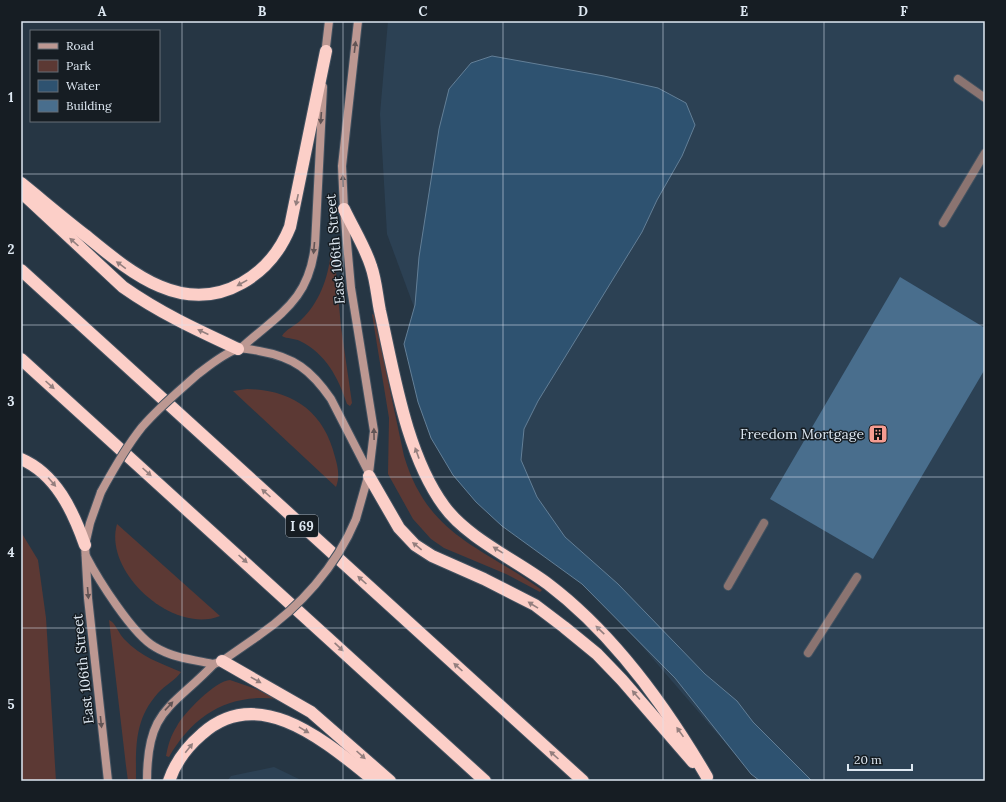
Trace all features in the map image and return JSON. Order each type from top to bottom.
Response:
[{"type":"highway","points":[[21,183],[117,262],[147,282],[161,288],[195,294],[214,294],[236,286],[251,278],[272,259],[282,246],[290,227],[326,51]]},
{"type":"highway","points":[[21,192],[123,287],[141,300],[170,318],[239,349]]},
{"type":"highway","points":[[344,209],[371,266],[388,347],[410,433],[424,472],[444,507],[467,530],[547,583],[603,632],[658,701],[684,738],[709,779]]},
{"type":"highway","name":"I 69","points":[[21,270],[583,781]]},
{"type":"highway","points":[[21,359],[485,781]]},
{"type":"highway","points":[[21,459],[53,482],[72,512],[85,549]]},
{"type":"highway","points":[[369,475],[399,528],[415,545],[432,556],[484,579],[534,605],[597,654],[622,680],[676,744],[709,779]]},
{"type":"highway","points":[[218,663],[311,712],[390,781]]},
{"type":"highway","points":[[169,781],[183,754],[210,726],[224,720],[255,713],[274,716],[301,728],[348,760],[375,781]]},
{"type":"main road","name":"East 106th Street","points":[[108,781],[88,598],[85,549],[90,523],[101,492],[129,445],[142,427],[175,393],[198,374],[239,349],[290,307],[302,289],[310,271],[315,245],[329,21]]},
{"type":"main road","name":"East 106th Street","points":[[218,663],[285,616],[315,585],[344,545],[356,519],[369,475],[374,431],[368,387],[354,310],[344,209],[342,166],[358,21]]},
{"type":"main road","points":[[239,349],[284,356],[305,368],[331,399],[369,475]]},
{"type":"main road","points":[[85,549],[116,604],[142,638],[153,647],[171,655],[218,663]]},
{"type":"main road","points":[[147,781],[150,743],[161,716],[173,702],[218,663]]},
{"type":"lane","points":[[958,79],[985,98]]},
{"type":"lane","points":[[944,223],[985,153]]},
{"type":"lane","points":[[728,586],[764,523]]},
{"type":"lane","points":[[808,653],[857,577]]},
{"type":"shaded area","points":[[388,21],[985,21],[985,781],[758,781],[462,437],[387,234],[380,114]]},
{"type":"shaded area","points":[[274,767],[303,781],[227,781],[231,776]]},
{"type":"green space","points":[[331,250],[334,250],[341,327],[352,403],[350,406],[347,404],[340,385],[330,367],[324,360],[309,346],[295,339],[282,336],[308,313],[318,297],[326,279]]},
{"type":"green space","points":[[372,314],[374,315],[404,456],[414,483],[427,504],[442,522],[478,549],[542,590],[540,592],[506,574],[444,548],[431,539],[413,519],[388,474],[389,418]]},
{"type":"green space","points":[[247,389],[263,390],[292,399],[304,406],[314,416],[323,427],[330,441],[335,457],[338,472],[336,487],[233,391]]},
{"type":"green space","points":[[117,524],[220,616],[202,619],[182,616],[163,608],[146,595],[131,579],[121,561],[115,543]]},
{"type":"green space","points":[[21,532],[38,560],[46,618],[56,781],[21,781]]},
{"type":"green space","points":[[109,620],[130,645],[151,659],[181,672],[158,693],[144,713],[138,734],[136,781],[128,781]]},
{"type":"green space","points":[[230,680],[256,689],[277,699],[260,698],[243,700],[214,710],[189,729],[169,757],[166,756],[173,733],[180,721],[200,698],[224,681]]},
{"type":"water","points":[[492,56],[604,76],[658,88],[686,103],[695,125],[682,156],[657,200],[642,232],[538,401],[524,429],[521,460],[537,497],[565,537],[618,584],[705,674],[737,701],[753,722],[812,781],[760,781],[751,774],[675,678],[582,584],[502,526],[476,502],[453,475],[431,438],[418,402],[404,344],[415,305],[419,257],[439,129],[449,89],[471,63]]},
{"type":"building","name":"Freedom Mortgage","points":[[900,277],[985,328],[985,369],[873,559],[770,499]]},
{"type":"place","name":"Freedom Mortgage","points":[[878,434]]}]
